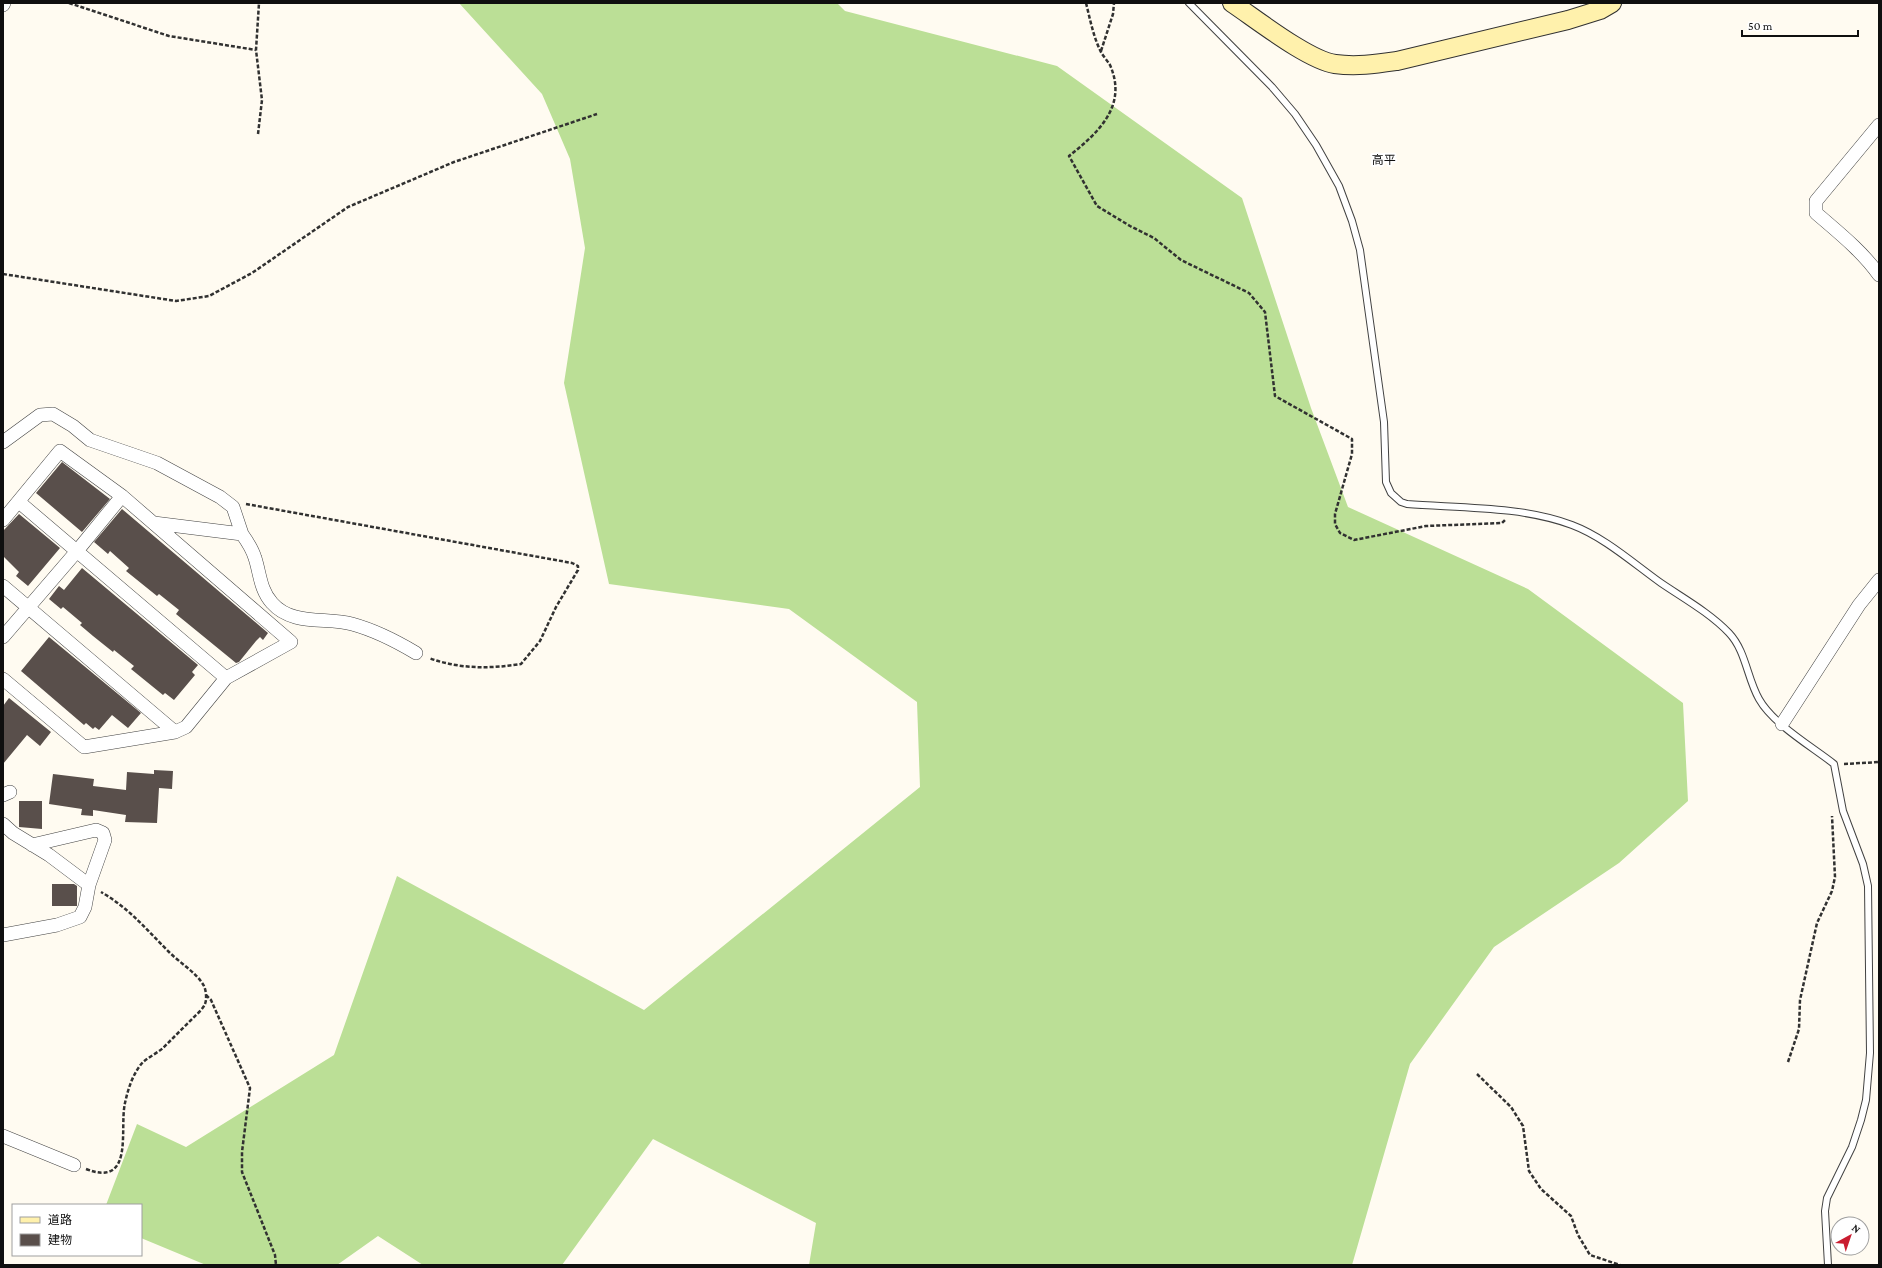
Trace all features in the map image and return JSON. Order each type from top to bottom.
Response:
[{"type":"street","points":[[1232,3],[1299,48],[1323,60],[1334,64],[1372,65],[1397,61],[1568,20],[1600,10],[1612,3]]},
{"type":"street","points":[[1879,125],[1816,201],[1816,214],[1851,242],[1872,265],[1879,276]]},
{"type":"street","points":[[3,442],[40,415],[53,414],[73,426],[90,440],[157,463],[227,502],[233,507],[242,534],[250,544],[260,583],[272,603],[284,612],[291,616],[351,624],[398,642],[416,653]]},
{"type":"street","points":[[3,520],[60,451],[122,496],[291,642],[226,678],[186,727],[175,732],[84,747],[3,679]]},
{"type":"street","points":[[3,637],[122,496]]},
{"type":"street","points":[[19,502],[226,678]]},
{"type":"street","points":[[154,523],[242,534]]},
{"type":"street","points":[[1782,724],[1859,605],[1879,580]]},
{"type":"street","points":[[3,586],[175,732]]},
{"type":"street","points":[[3,824],[13,833],[49,855],[88,885]]},
{"type":"street","points":[[3,935],[57,925],[80,917],[85,906],[88,885],[105,840],[103,833],[96,830],[32,845]]},
{"type":"street","points":[[3,1136],[74,1165]]},
{"type":"lane","points":[[1189,3],[1272,87],[1296,114],[1316,145],[1339,186],[1352,221],[1360,250],[1384,422],[1386,482],[1391,493],[1401,502],[1407,504],[1514,513],[1554,520],[1572,525],[1593,536],[1719,624],[1730,634],[1740,648],[1759,698],[1766,709],[1782,724],[1834,764],[1842,811],[1863,864],[1868,886],[1870,1053],[1866,1100],[1861,1120],[1852,1147],[1827,1198],[1825,1211],[1828,1265]]},
{"type":"path","points":[[69,3],[169,36],[256,50]]},
{"type":"path","points":[[258,134],[262,100],[256,50],[259,3]]},
{"type":"path","points":[[1086,3],[1092,31],[1100,51],[1110,65],[1116,89],[1110,114],[1092,138],[1069,156],[1097,206],[1130,226],[1154,238],[1181,260],[1249,292],[1265,312],[1275,396],[1352,439],[1352,454],[1335,514],[1335,524],[1340,533],[1354,540],[1426,526],[1502,523],[1514,513]]},
{"type":"path","points":[[1100,51],[1113,14],[1114,3]]},
{"type":"path","points":[[3,274],[176,301],[210,296],[252,273],[348,207],[454,162],[597,114]]},
{"type":"path","points":[[227,502],[373,526],[572,563],[578,566],[578,570],[556,607],[540,641],[521,664],[497,668],[472,668],[443,663],[416,653]]},
{"type":"path","points":[[1834,764],[1879,762]]},
{"type":"path","points":[[1788,1062],[1799,1029],[1800,1000],[1817,924],[1832,891],[1835,877],[1832,816],[1840,798]]},
{"type":"path","points":[[74,1165],[103,1173],[111,1171],[118,1163],[123,1152],[124,1105],[136,1071],[200,1011],[205,1004],[206,995],[205,988],[201,981],[170,953],[132,913],[113,899],[88,885]]},
{"type":"path","points":[[206,995],[211,1000],[250,1088],[242,1152],[242,1172],[275,1255],[276,1265]]},
{"type":"path","points":[[1477,1074],[1511,1107],[1523,1126],[1529,1171],[1541,1189],[1571,1216],[1578,1235],[1590,1255],[1620,1265]]},
{"type":"green space","points":[[459,3],[837,3],[845,11],[1057,66],[1242,198],[1311,408],[1348,507],[1528,589],[1683,703],[1688,801],[1619,863],[1494,947],[1410,1064],[1352,1265],[809,1265],[816,1223],[653,1139],[562,1265],[423,1265],[378,1236],[337,1265],[206,1265],[142,1238],[142,1204],[106,1204],[137,1124],[186,1147],[334,1055],[397,876],[644,1010],[920,787],[917,702],[789,609],[609,584],[564,383],[585,248],[570,159],[542,94]]},
{"type":"building","points":[[62,462],[110,499],[82,532],[36,493]]},
{"type":"building","points":[[122,509],[268,633],[263,640],[260,637],[256,641],[239,662],[236,663],[176,614],[179,610],[159,594],[157,596],[126,571],[129,568],[110,551],[108,554],[94,542]]},
{"type":"building","points":[[19,514],[60,548],[28,586],[16,576],[19,572],[3,556],[3,531]]},
{"type":"building","points":[[82,568],[198,665],[192,672],[195,675],[174,700],[165,693],[163,695],[131,669],[134,666],[93,636],[80,625],[82,623],[63,607],[61,609],[49,599],[59,586],[64,590]]},
{"type":"building","points":[[49,637],[141,713],[128,728],[112,715],[99,730],[95,727],[93,729],[86,723],[84,725],[21,671]]},
{"type":"building","points":[[9,698],[51,732],[40,746],[27,735],[3,764],[3,706]]},
{"type":"building","points":[[154,770],[173,771],[172,789],[159,788],[157,823],[125,822],[126,815],[93,810],[93,816],[81,815],[82,809],[49,804],[53,774],[94,779],[93,786],[126,790],[127,772],[154,774]]},
{"type":"building","points":[[19,801],[42,801],[42,829],[19,827]]},
{"type":"building","points":[[52,884],[74,884],[77,886],[77,906],[52,906]]},
{"type":"district","name":"高平","points":[[1384,160]]}]
